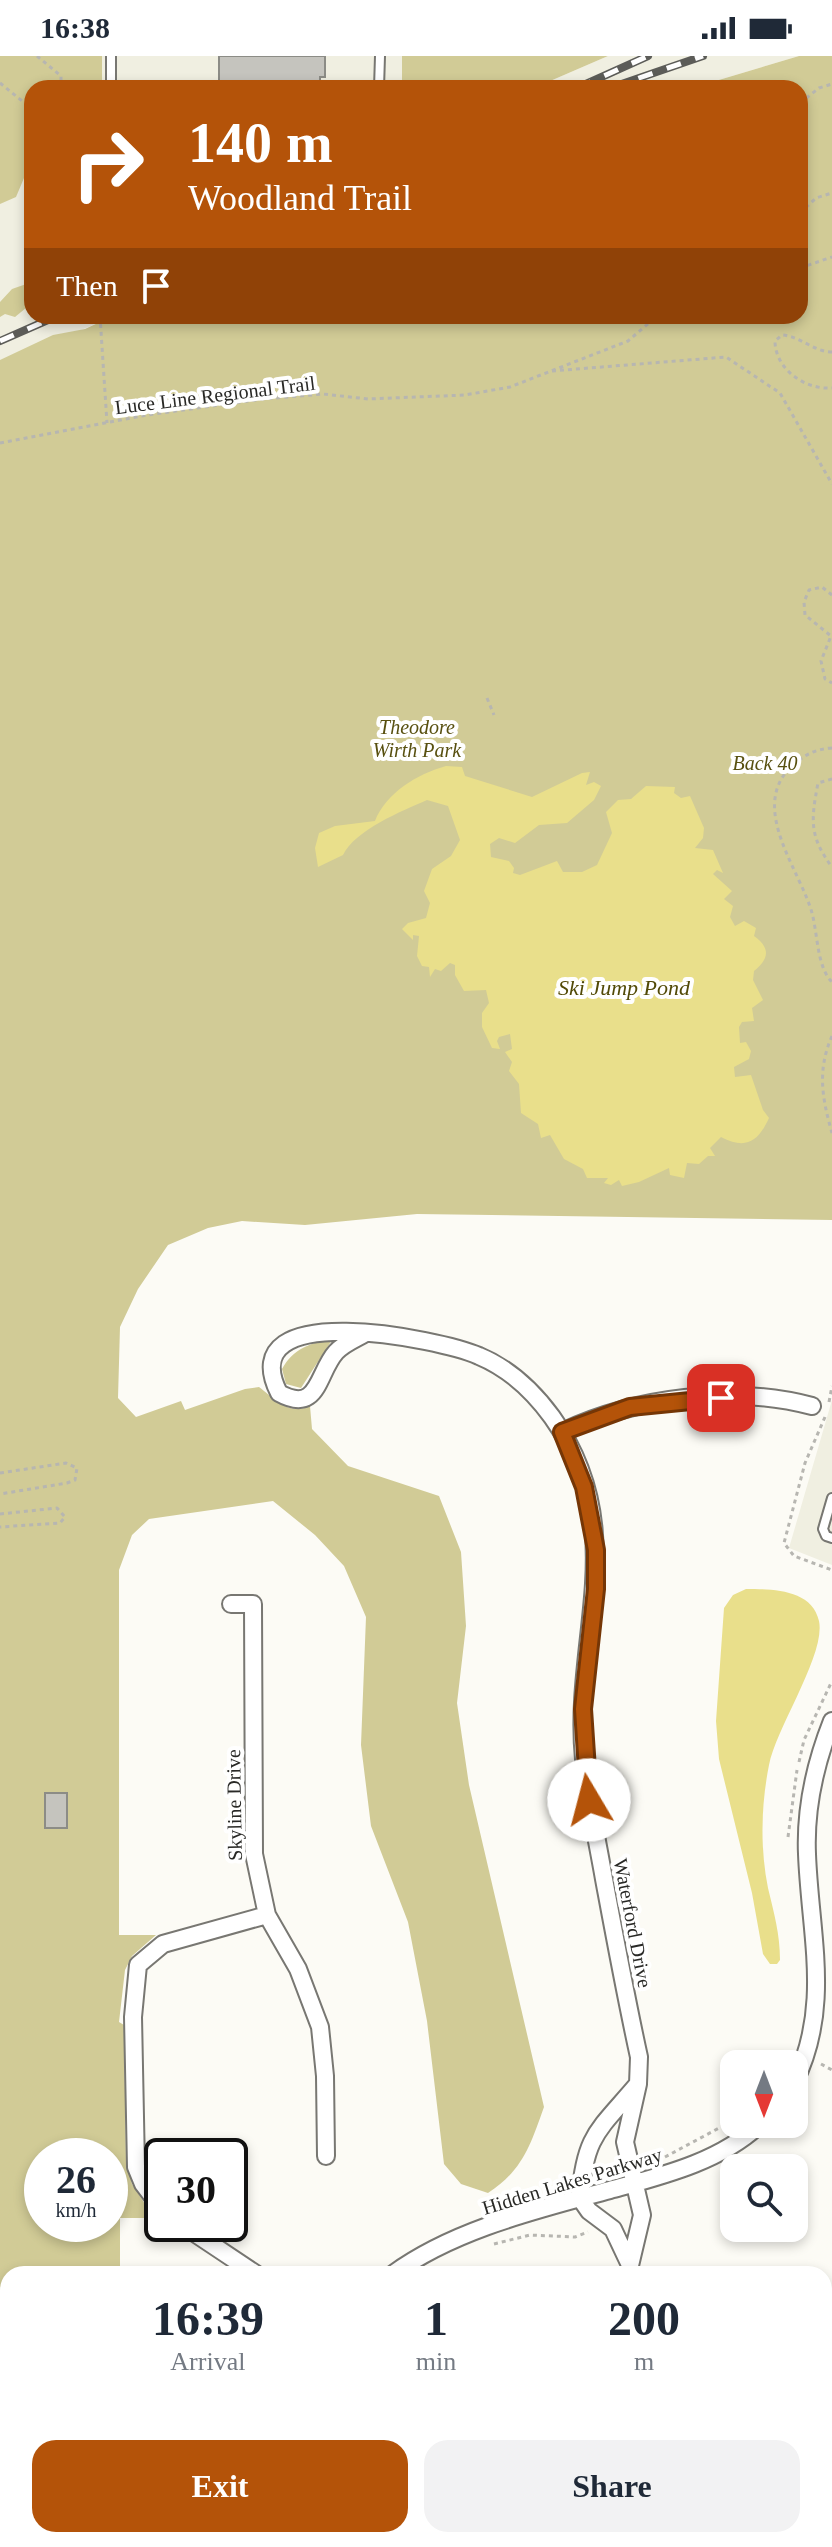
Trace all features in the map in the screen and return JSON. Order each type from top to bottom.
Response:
[{"type":"street","name":"Waterford Drive","points":[[364,1334],[338,1349],[317,1389],[307,1399],[295,1399],[279,1393],[272,1365],[276,1354],[297,1336],[323,1330],[364,1334],[421,1340],[479,1355],[521,1382],[562,1432],[584,1487],[596,1550],[596,1589],[584,1686],[582,1743],[589,1800],[639,2057],[638,2084],[625,2142],[642,2215],[640,2237],[630,2266]]},
{"type":"street","points":[[562,1432],[608,1412],[664,1401],[767,1397],[812,1406]]},
{"type":"street","name":"Skyline Drive","points":[[231,1604],[253,1604],[254,1854],[267,1915],[298,1969],[320,2027],[325,2076],[326,2156]]},
{"type":"street","points":[[808,2057],[821,2001],[820,1949],[809,1883],[807,1824],[811,1785],[832,1721]]},
{"type":"street","points":[[144,2184],[136,2167],[133,2017],[138,1965],[163,1944],[267,1915]]},
{"type":"street","points":[[628,2266],[621,2241],[580,2198],[584,2154],[592,2137],[638,2084]]},
{"type":"street","name":"Hidden Lakes Parkway","points":[[406,2266],[472,2232],[635,2184],[715,2155],[740,2138]]},
{"type":"street","points":[[206,2242],[240,2266]]},
{"type":"lane","points":[[111,56],[111,80]]},
{"type":"lane","points":[[379,80],[380,56]]},
{"type":"lane","points":[[832,1498],[823,1529],[826,1536],[832,1538]]},
{"type":"path","points":[[37,56],[61,76],[61,80]]},
{"type":"path","points":[[0,83],[24,102]]},
{"type":"path","points":[[808,97],[819,88],[832,84]]},
{"type":"path","points":[[808,206],[816,198],[832,193]]},
{"type":"path","points":[[808,265],[832,257]]},
{"type":"path","points":[[101,324],[107,423]]},
{"type":"path","name":"Luce Line Regional Trail","points":[[0,443],[205,406],[323,394],[368,399],[465,395],[510,387],[628,341],[648,324]]},
{"type":"path","points":[[832,352],[824,352],[791,336],[782,335],[775,341],[778,358],[789,372],[812,386],[832,388]]},
{"type":"path","points":[[547,371],[726,357],[780,393],[832,484]]},
{"type":"path","points":[[832,595],[822,587],[809,590],[804,602],[805,615],[831,636],[821,661],[825,679],[832,683]]},
{"type":"path","points":[[487,698],[494,715]]},
{"type":"path","points":[[832,748],[814,750],[799,759],[781,778],[776,801],[777,826],[812,912],[822,967],[832,982]]},
{"type":"path","points":[[832,779],[818,783],[813,809],[814,843],[832,867]]},
{"type":"path","points":[[832,1036],[823,1055],[821,1094],[832,1133]]},
{"type":"path","points":[[832,1386],[823,1424],[801,1477],[784,1543],[794,1556],[832,1570]]},
{"type":"path","points":[[0,1473],[66,1463],[77,1468],[75,1480],[67,1483],[0,1494]]},
{"type":"path","points":[[0,1514],[57,1508],[65,1517],[60,1523],[0,1527]]},
{"type":"path","points":[[488,2245],[530,2235],[575,2237],[585,2234],[601,2220]]},
{"type":"shaded area","points":[[102,56],[402,56],[402,80],[101,80]]},
{"type":"shaded area","points":[[608,56],[799,56],[719,80],[552,80]]},
{"type":"shaded area","points":[[24,154],[24,324],[95,324],[0,366],[0,174]]},
{"type":"shaded area","points":[[832,1400],[832,1565],[789,1548]]},
{"type":"green space","points":[[0,56],[102,56],[102,80],[24,80],[24,178],[16,197],[0,204]]},
{"type":"green space","points":[[402,56],[608,56],[552,80],[402,80]]},
{"type":"green space","name":"Theodore Wirth Park","points":[[799,56],[832,56],[832,1220],[417,1214],[305,1225],[242,1221],[208,1228],[168,1245],[138,1289],[120,1327],[118,1398],[136,1417],[181,1401],[185,1410],[259,1387],[289,1408],[310,1406],[312,1429],[348,1466],[439,1496],[461,1552],[466,1626],[457,1703],[469,1785],[544,2107],[524,2156],[510,2175],[488,2193],[461,2184],[444,2164],[427,2021],[408,1922],[371,1826],[361,1745],[366,1617],[344,1566],[315,1535],[273,1501],[149,1519],[132,1535],[119,1570],[119,1935],[156,1935],[132,1956],[125,1970],[119,2022],[124,2025],[126,2138],[24,2138],[24,2242],[120,2242],[120,2266],[0,2266],[0,360],[53,335],[96,324],[808,324],[808,80],[719,80]]},
{"type":"green space","points":[[24,285],[24,310],[15,317],[5,314],[0,317],[0,302],[12,289]]},
{"type":"green space","points":[[332,1340],[301,1388],[286,1384],[282,1369],[292,1356],[310,1345]]},
{"type":"green space","name":"Theodore Wirth Park","points":[[128,2167],[132,2184],[144,2203],[144,2218],[128,2218]]},
{"type":"water","name":"Ski Jump Pond","points":[[446,766],[462,767],[465,776],[532,797],[582,773],[590,772],[586,785],[594,782],[601,786],[594,800],[567,823],[539,825],[515,843],[499,838],[490,844],[491,857],[509,861],[514,868],[513,873],[520,875],[557,861],[563,872],[582,872],[597,865],[612,833],[606,812],[618,800],[631,799],[646,786],[675,787],[674,793],[681,798],[690,796],[704,828],[703,838],[695,848],[713,850],[723,873],[717,870],[713,874],[732,891],[724,899],[733,906],[730,917],[735,926],[744,921],[756,928],[754,936],[763,945],[766,954],[754,971],[753,980],[763,1000],[752,1008],[754,1021],[742,1022],[739,1027],[740,1043],[746,1042],[751,1051],[749,1059],[734,1067],[735,1077],[751,1075],[763,1110],[769,1118],[756,1138],[738,1143],[721,1137],[710,1148],[715,1156],[708,1156],[699,1164],[687,1163],[684,1178],[670,1175],[669,1168],[622,1186],[619,1180],[611,1185],[604,1183],[608,1178],[587,1178],[583,1169],[564,1159],[550,1135],[541,1138],[538,1124],[521,1113],[519,1084],[509,1071],[512,1062],[505,1052],[512,1049],[510,1034],[499,1037],[500,1049],[492,1048],[482,1027],[482,1013],[489,1003],[486,990],[464,991],[455,975],[455,965],[450,963],[441,971],[435,969],[430,977],[429,967],[422,966],[417,956],[419,936],[413,935],[413,940],[402,929],[408,923],[426,918],[430,903],[424,891],[432,869],[451,856],[460,840],[448,806],[427,800],[405,810],[358,837],[343,855],[318,867],[315,848],[319,833],[335,826],[375,821],[387,802],[404,786]]},
{"type":"water","points":[[746,1589],[779,1591],[800,1597],[815,1610],[819,1621],[815,1652],[773,1750],[764,1795],[764,1858],[779,1941],[780,1960],[777,1964],[770,1964],[763,1954],[752,1893],[719,1759],[716,1721],[724,1608],[733,1595]]},
{"type":"building","points":[[219,56],[325,56],[325,77],[320,77],[320,80],[219,80]]},
{"type":"building","points":[[45,1793],[67,1793],[67,1828],[45,1828]]},
{"type":"railway","points":[[595,80],[648,56]]},
{"type":"railway","points":[[633,80],[703,56]]},
{"type":"railway","points":[[0,341],[39,324]]},
{"type":"route","points":[[589,1800],[582,1743],[584,1686],[596,1589],[596,1550],[584,1487],[562,1432],[608,1412],[630,1407],[664,1401],[721,1398]]},
{"type":"park label","name":"Back 40","points":[[765,763]]}]
